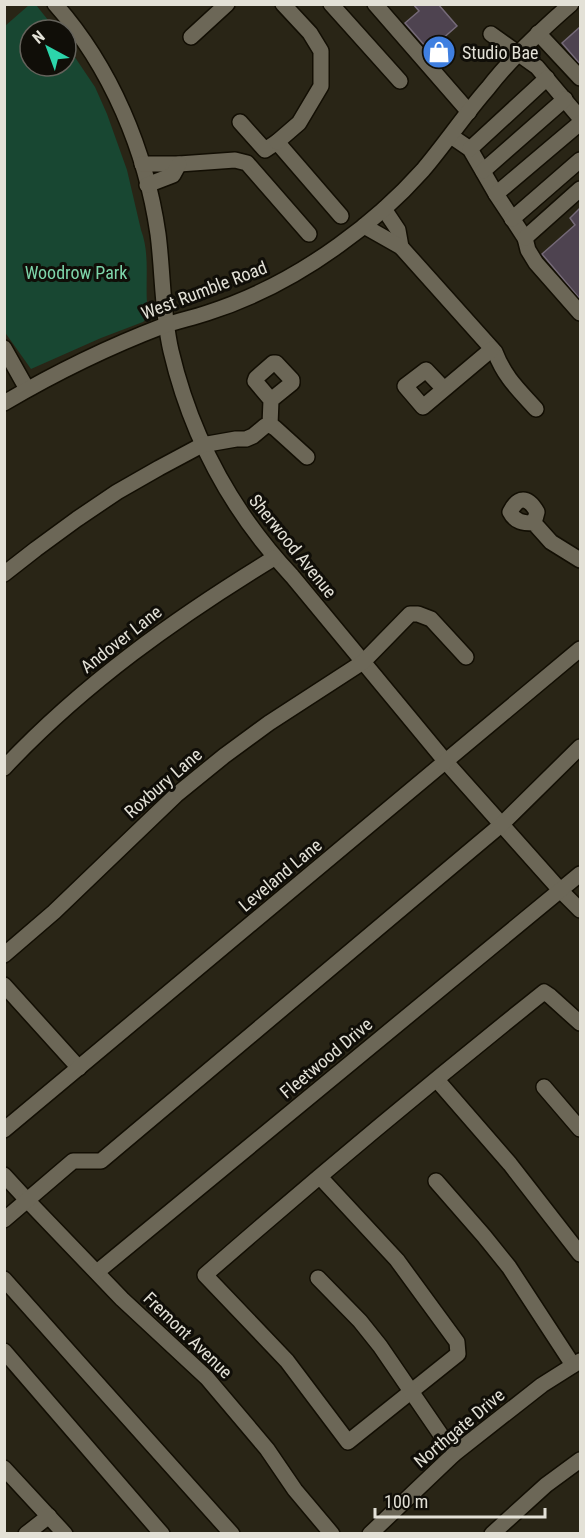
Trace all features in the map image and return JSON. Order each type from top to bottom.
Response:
[{"type":"street","name":"Sherwood Avenue","points":[[55,4],[101,69],[117,100],[142,165],[158,234],[166,325],[178,380],[202,445],[227,492],[249,526],[274,558],[446,762],[580,910]]},
{"type":"street","points":[[191,37],[227,4]]},
{"type":"street","points":[[248,163],[299,123],[321,86],[321,51],[310,33],[283,4]]},
{"type":"street","points":[[331,4],[400,81]]},
{"type":"street","points":[[375,4],[469,112]]},
{"type":"street","name":"West Rumble Road","points":[[4,403],[71,366],[125,341],[248,297],[280,282],[320,258],[384,209],[423,169],[489,86],[538,33],[568,5]]},
{"type":"street","points":[[538,33],[580,78]]},
{"type":"street","points":[[491,34],[537,67],[580,118]]},
{"type":"street","points":[[470,149],[547,78]]},
{"type":"street","points":[[483,171],[565,99]]},
{"type":"street","points":[[240,122],[271,146],[341,216]]},
{"type":"street","points":[[496,194],[580,123]]},
{"type":"street","points":[[451,136],[470,149],[525,238],[528,250],[536,263],[580,314]]},
{"type":"street","points":[[142,165],[235,160],[248,163],[309,234]]},
{"type":"street","points":[[512,219],[580,160]]},
{"type":"street","points":[[147,185],[173,175],[179,164]]},
{"type":"street","points":[[525,238],[580,189]]},
{"type":"street","points":[[384,209],[398,230],[401,247]]},
{"type":"street","points":[[364,226],[401,247],[492,348],[507,377],[536,409]]},
{"type":"street","points":[[4,348],[27,389]]},
{"type":"street","points":[[444,389],[492,348]]},
{"type":"street","points":[[270,425],[271,400]]},
{"type":"street","points":[[4,574],[93,508],[202,445],[246,439],[270,425],[307,457]]},
{"type":"street","points":[[534,523],[551,542],[580,560]]},
{"type":"street","name":"Andover Lane","points":[[4,768],[55,718],[140,647],[226,587],[274,558]]},
{"type":"street","name":"Roxbury Lane","points":[[4,955],[54,912],[176,795],[269,723],[363,662],[410,614],[418,614],[431,619],[466,657]]},
{"type":"street","name":"Leveland Lane","points":[[4,1130],[580,649]]},
{"type":"street","points":[[4,1220],[73,1161],[101,1161],[502,824],[580,747]]},
{"type":"street","name":"Fleetwood Drive","points":[[97,1272],[580,874]]},
{"type":"street","points":[[4,985],[79,1068]]},
{"type":"street","points":[[320,1177],[397,1260],[457,1342],[458,1354],[348,1442],[287,1361],[205,1275],[320,1177],[544,992],[580,1023]]},
{"type":"street","points":[[437,1080],[510,1164],[580,1254]]},
{"type":"street","points":[[544,1087],[580,1129]]},
{"type":"street","name":"Fremont Avenue","points":[[4,1175],[122,1299],[207,1378],[267,1449],[295,1490],[332,1533]]},
{"type":"street","points":[[436,1181],[484,1236],[577,1363]]},
{"type":"street","points":[[318,1278],[360,1321],[380,1346],[454,1454]]},
{"type":"street","points":[[4,1279],[232,1533]]},
{"type":"street","points":[[6,1355],[162,1533]]},
{"type":"street","name":"Northgate Drive","points":[[370,1533],[454,1454],[542,1385],[577,1363]]},
{"type":"street","points":[[492,1533],[546,1485],[580,1460]]},
{"type":"street","points":[[4,1468],[65,1533]]},
{"type":"street","points":[[26,1533],[50,1516]]},
{"type":"green space","name":"Woodrow Park","points":[[29,5],[36,5],[46,18],[18,18],[18,78],[78,78],[78,62],[95,87],[127,170],[147,261],[148,313],[143,322],[31,369],[4,331],[5,26]]},
{"type":"building","points":[[413,4],[438,4],[457,26],[441,40],[452,52],[440,63],[405,23],[419,11]]},
{"type":"building","points":[[580,27],[580,64],[562,43]]},
{"type":"building","points":[[580,208],[580,299],[542,254],[575,225],[570,218]]},
{"type":"place","name":"Studio Bae","points":[[439,52]]}]
